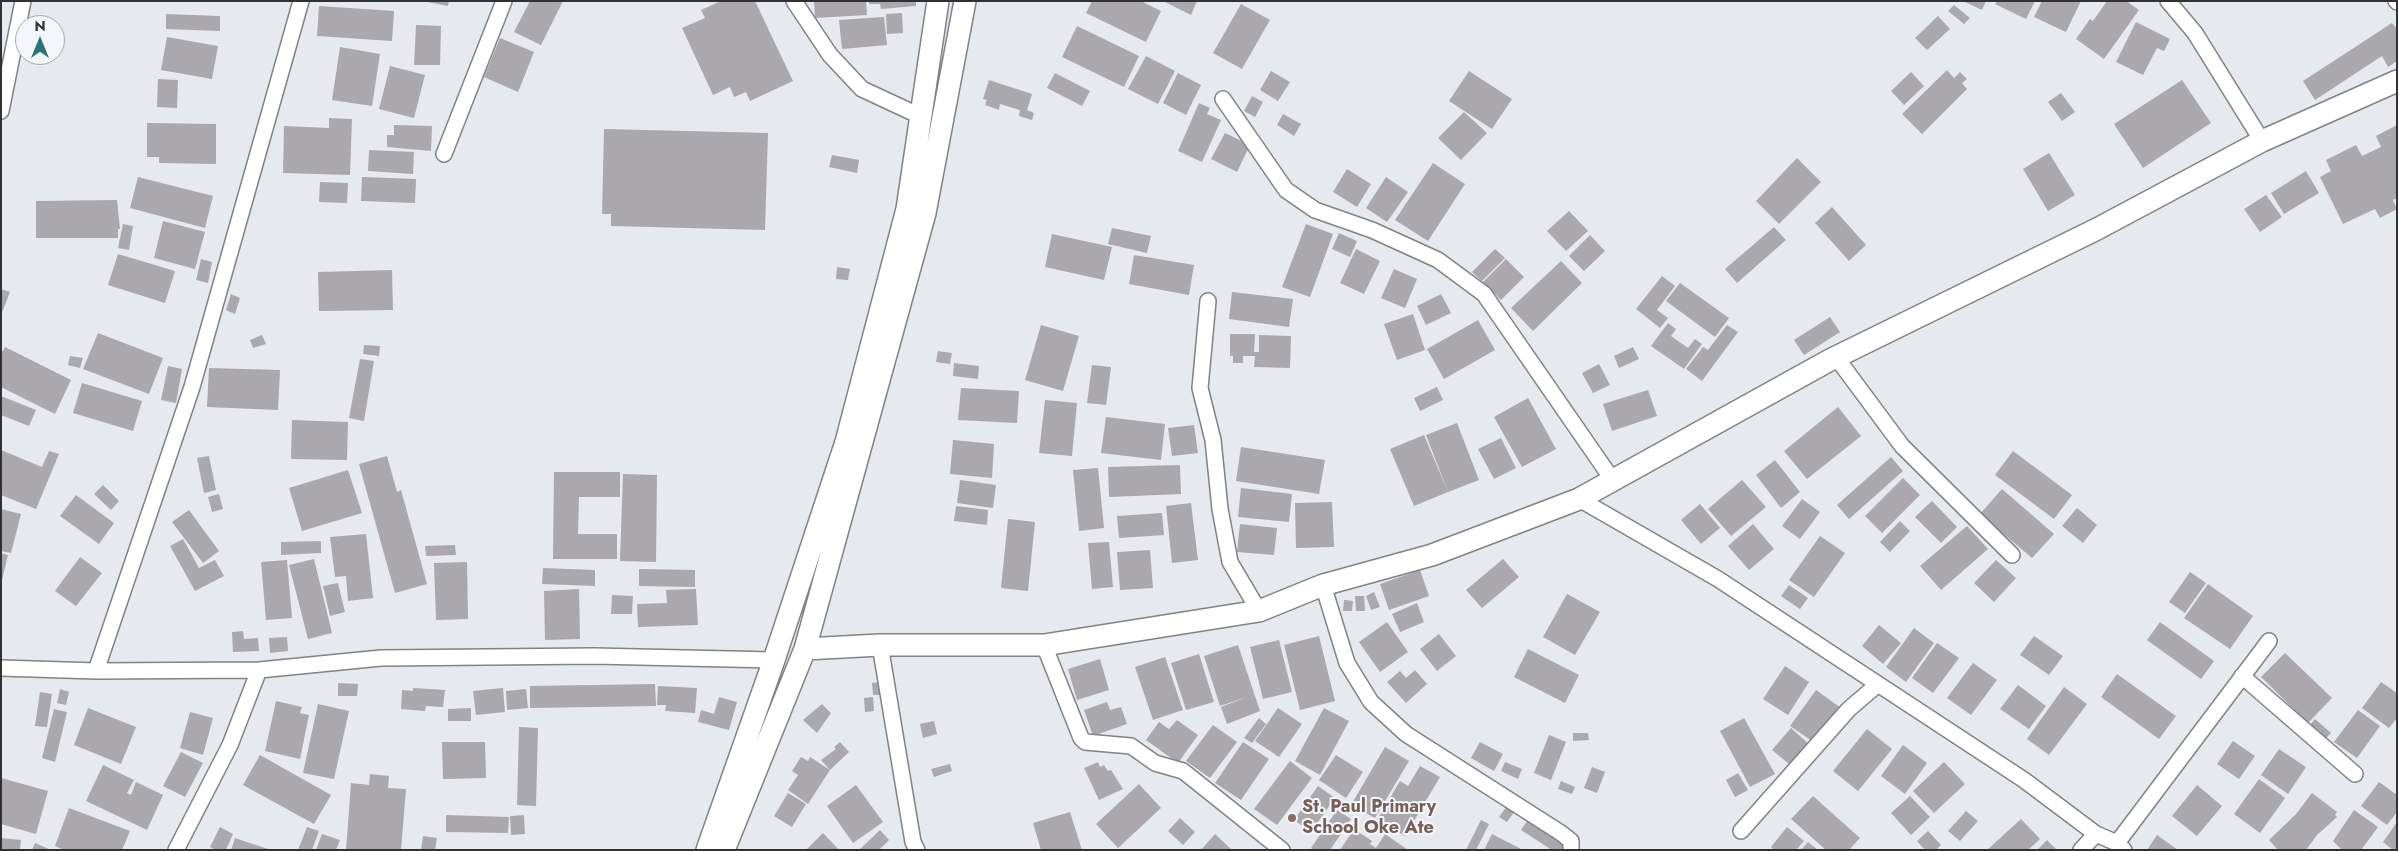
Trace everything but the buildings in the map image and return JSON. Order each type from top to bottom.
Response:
[{"type":"main road","points":[[708,850],[774,660],[846,442],[907,209],[938,1]]},
{"type":"main road","points":[[724,850],[805,649],[925,213],[965,1]]},
{"type":"main road","points":[[805,649],[880,646],[1044,645],[1259,611],[1324,585],[1432,555],[1578,499],[1614,482],[1836,357],[2097,229],[2262,141],[2397,81]]},
{"type":"street","points":[[1,111],[23,1]]},
{"type":"street","points":[[96,671],[192,387],[301,1]]},
{"type":"street","points":[[444,154],[504,1]]},
{"type":"street","points":[[794,1],[830,55],[862,89],[920,116]]},
{"type":"street","points":[[2168,1],[2195,33],[2262,141]]},
{"type":"street","points":[[1223,99],[1286,190],[1315,210],[1372,230],[1438,260],[1484,294],[1614,482]]},
{"type":"street","points":[[1208,300],[1200,388],[1213,440],[1220,509],[1230,562],[1259,611]]},
{"type":"street","points":[[1836,357],[1902,446],[2012,555]]},
{"type":"street","points":[[1578,499],[1718,579],[1876,685],[2024,780],[2096,834],[2121,846],[2269,641]]},
{"type":"street","points":[[1324,585],[1347,663],[1371,702],[1406,734],[1571,841],[1571,850]]},
{"type":"street","points":[[1044,645],[1081,738],[1085,742],[1131,746],[1155,763],[1168,769],[1183,771],[1282,850]]},
{"type":"street","points":[[880,646],[913,842],[917,850]]},
{"type":"street","points":[[1,668],[96,671],[259,670],[381,658],[594,656],[774,660]]},
{"type":"street","points":[[176,850],[230,745],[259,670]]},
{"type":"street","points":[[2242,676],[2355,774]]},
{"type":"street","points":[[1741,831],[1849,709],[1876,685]]},
{"type":"street","points":[[2081,850],[2096,834]]},
{"type":"place","name":"St. Paul Primary School Oke Ate","points":[[1292,818]]}]
